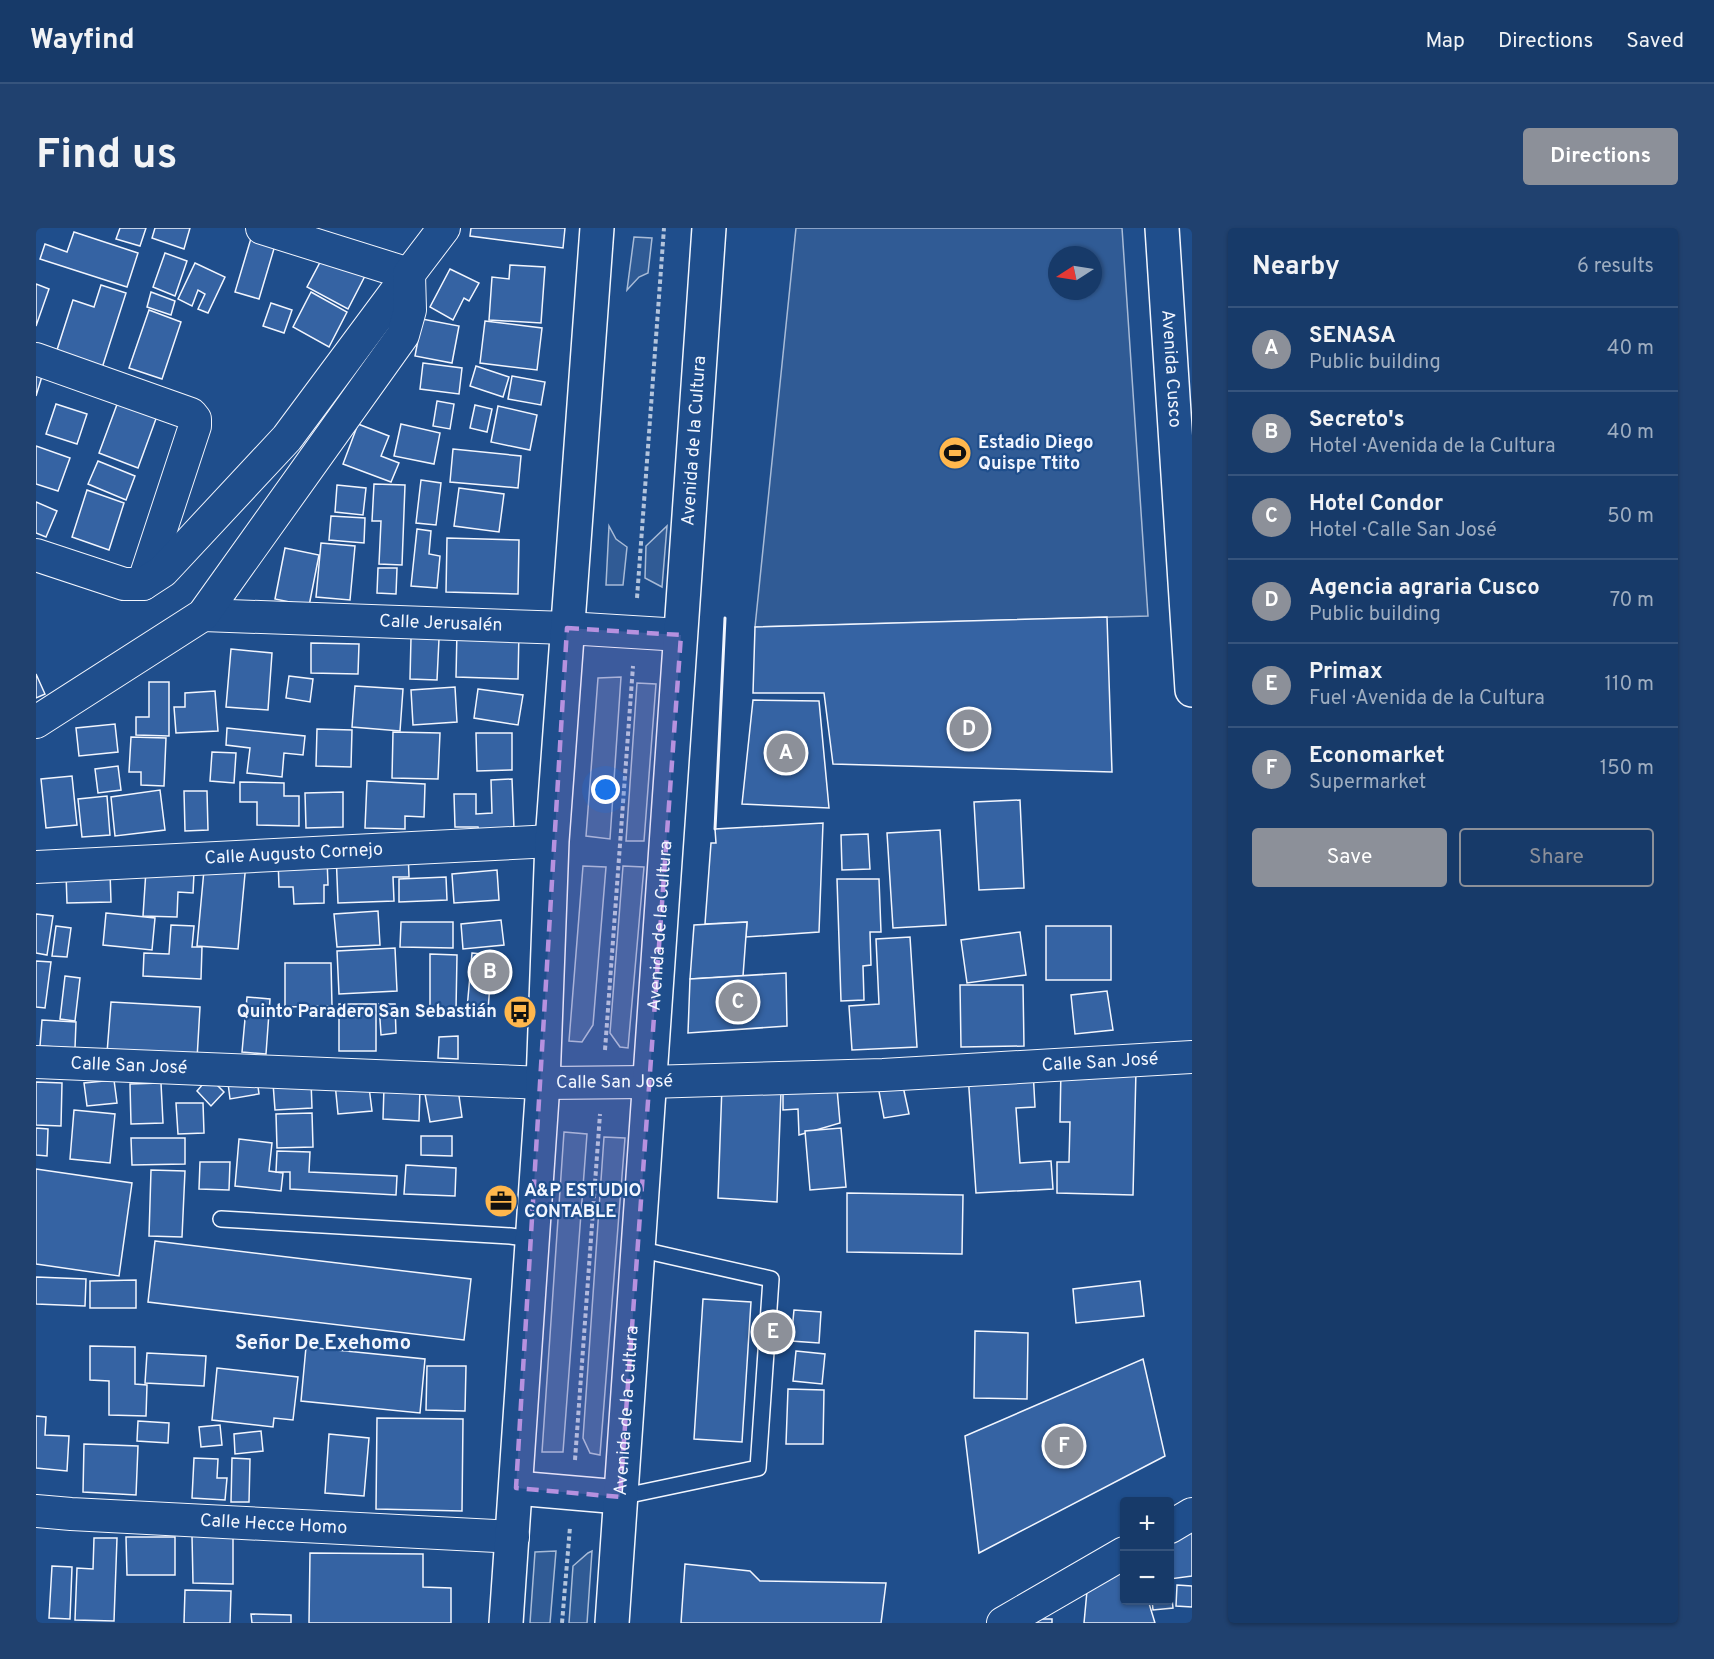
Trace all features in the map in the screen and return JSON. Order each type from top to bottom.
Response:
[{"type":"main road","points":[[506,1623],[543,1083],[552,841],[597,228]]},
{"type":"main road","name":"Avenida de la Cultura","points":[[612,1623],[709,228]]},
{"type":"main road","name":"Avenida Cusco","points":[[1162,228],[1192,690]]},
{"type":"main road","points":[[516,1488],[620,1497]]},
{"type":"street","points":[[262,228],[408,274]]},
{"type":"street","points":[[36,555],[124,584],[143,584],[163,571],[287,438],[444,228]]},
{"type":"street","points":[[36,722],[203,615],[403,335],[410,310],[408,274]]},
{"type":"street","points":[[36,360],[190,414],[195,419],[195,426],[143,584]]},
{"type":"street","name":"Calle Jerusalén","points":[[203,615],[567,628],[681,635]]},
{"type":"street","name":"Calle Augusto Cornejo","points":[[36,867],[552,841]]},
{"type":"street","name":"Calle San José","points":[[36,1062],[543,1083],[883,1075],[1192,1057]]},
{"type":"street","name":"Calle Hecce Homo","points":[[36,1511],[513,1537]]},
{"type":"street","points":[[1174,1525],[1192,1514]]},
{"type":"street","points":[[1004,1623],[1120,1556]]},
{"type":"lane","points":[[221,1220],[533,1239]]},
{"type":"lane","points":[[620,1497],[759,1468],[771,1279],[638,1249]]},
{"type":"path","points":[[562,1623],[664,228]]},
{"type":"highlighted area","points":[[567,628],[681,635],[620,1497],[516,1488]]},
{"type":"shaded area","name":"Estadio Diego Quispe Ttito","points":[[796,228],[1122,228],[1148,616],[755,627]]},
{"type":"shaded area","points":[[634,237],[652,238],[648,273],[639,277],[627,290]]},
{"type":"shaded area","points":[[609,526],[616,539],[627,547],[623,585],[606,585]]},
{"type":"shaded area","points":[[667,526],[662,587],[645,578],[646,546]]},
{"type":"shaded area","points":[[621,677],[610,839],[586,836],[598,678]]},
{"type":"shaded area","points":[[637,683],[656,684],[644,841],[626,841]]},
{"type":"shaded area","points":[[583,866],[606,867],[593,1025],[582,1042],[569,1041]]},
{"type":"shaded area","points":[[623,866],[644,867],[628,1048],[620,1047],[610,1033]]},
{"type":"shaded area","points":[[564,1132],[587,1134],[563,1452],[542,1452]]},
{"type":"shaded area","points":[[604,1137],[625,1138],[600,1455],[590,1453],[583,1438]]},
{"type":"shaded area","points":[[556,1551],[550,1623],[530,1623],[535,1552]]},
{"type":"shaded area","points":[[592,1551],[587,1623],[569,1623],[573,1566]]},
{"type":"building","points":[[120,228],[146,228],[140,246],[116,239]]},
{"type":"building","points":[[155,228],[190,228],[184,249],[152,238]]},
{"type":"building","points":[[471,228],[565,228],[563,248],[470,236]]},
{"type":"building","points":[[74,232],[138,253],[127,287],[40,259],[45,244],[67,252]]},
{"type":"building","points":[[252,235],[276,242],[259,299],[235,292]]},
{"type":"building","points":[[326,251],[367,272],[348,309],[307,287]]},
{"type":"building","points":[[165,253],[187,261],[175,296],[153,287]]},
{"type":"building","points":[[195,263],[225,277],[208,313],[198,309],[205,294],[198,290],[192,306],[178,299]]},
{"type":"building","points":[[510,265],[545,267],[541,323],[489,320],[492,277],[509,279]]},
{"type":"building","points":[[450,269],[479,283],[469,301],[464,298],[453,320],[430,307]]},
{"type":"building","points":[[36,284],[49,289],[36,326]]},
{"type":"building","points":[[101,285],[126,293],[102,368],[56,353],[73,300],[94,307]]},
{"type":"building","points":[[151,292],[175,301],[171,315],[147,307]]},
{"type":"building","points":[[311,292],[347,312],[329,347],[293,327]]},
{"type":"building","points":[[271,303],[292,310],[284,333],[263,326]]},
{"type":"building","points":[[149,310],[181,322],[162,379],[129,368]]},
{"type":"building","points":[[422,319],[459,326],[452,363],[415,356]]},
{"type":"building","points":[[485,321],[542,328],[537,370],[480,363]]},
{"type":"building","points":[[423,363],[462,368],[459,394],[420,389]]},
{"type":"building","points":[[476,366],[509,377],[503,397],[470,386]]},
{"type":"building","points":[[36,371],[43,373],[36,396]]},
{"type":"building","points":[[512,376],[545,382],[541,405],[508,399]]},
{"type":"building","points":[[122,391],[161,405],[138,468],[99,453]]},
{"type":"building","points":[[437,401],[454,404],[450,429],[433,426]]},
{"type":"building","points":[[56,404],[87,414],[77,444],[46,434]]},
{"type":"building","points":[[475,405],[492,409],[487,432],[470,428]]},
{"type":"building","points":[[498,406],[537,415],[530,450],[491,442]]},
{"type":"building","points":[[358,424],[389,436],[381,456],[399,463],[391,482],[343,464]]},
{"type":"building","points":[[401,424],[440,433],[434,464],[394,456]]},
{"type":"building","points":[[36,446],[70,458],[58,491],[36,484]]},
{"type":"building","points":[[453,449],[521,456],[518,488],[450,482]]},
{"type":"building","points":[[98,461],[135,476],[126,500],[88,484]]},
{"type":"building","points":[[421,480],[441,483],[436,525],[416,523]]},
{"type":"building","points":[[374,484],[405,485],[402,565],[379,564],[381,521],[372,521]]},
{"type":"building","points":[[337,485],[366,488],[363,515],[335,512]]},
{"type":"building","points":[[459,488],[504,494],[499,532],[454,526]]},
{"type":"building","points":[[87,490],[124,503],[109,550],[72,537]]},
{"type":"building","points":[[36,502],[57,511],[46,537],[36,533]]},
{"type":"building","points":[[331,516],[365,518],[364,543],[329,540]]},
{"type":"building","points":[[417,529],[431,531],[429,554],[440,556],[437,588],[411,586]]},
{"type":"building","points":[[447,538],[519,540],[518,594],[446,592]]},
{"type":"building","points":[[321,543],[355,546],[350,600],[316,597]]},
{"type":"building","points":[[285,548],[319,555],[309,606],[275,599]]},
{"type":"building","points":[[378,568],[397,568],[396,594],[377,593]]},
{"type":"building","points":[[1107,617],[1112,772],[833,764],[824,693],[753,693],[755,627]]},
{"type":"building","points":[[457,630],[519,631],[518,679],[456,677]]},
{"type":"building","points":[[411,638],[439,639],[437,680],[410,679]]},
{"type":"building","points":[[311,643],[359,644],[358,674],[311,673]]},
{"type":"building","points":[[231,649],[272,653],[268,710],[226,707]]},
{"type":"building","points":[[36,674],[45,694],[36,698]]},
{"type":"building","points":[[289,676],[313,679],[310,702],[286,698]]},
{"type":"building","points":[[149,682],[169,682],[169,736],[136,735],[136,717],[149,717]]},
{"type":"building","points":[[355,686],[403,689],[400,731],[352,727]]},
{"type":"building","points":[[455,687],[457,722],[413,725],[411,690]]},
{"type":"building","points":[[478,689],[523,695],[518,725],[474,718]]},
{"type":"building","points":[[215,691],[218,731],[176,733],[174,707],[185,707],[185,693]]},
{"type":"building","points":[[753,700],[819,701],[829,808],[742,804]]},
{"type":"building","points":[[115,724],[118,752],[79,756],[76,728]]},
{"type":"building","points":[[227,728],[305,736],[303,755],[284,753],[282,777],[247,773],[250,748],[226,745]]},
{"type":"building","points":[[317,729],[352,730],[351,767],[316,766]]},
{"type":"building","points":[[393,732],[440,733],[438,779],[392,778]]},
{"type":"building","points":[[476,733],[512,733],[512,770],[477,771]]},
{"type":"building","points":[[131,737],[166,738],[164,786],[141,785],[141,772],[129,772]]},
{"type":"building","points":[[212,752],[236,753],[234,783],[210,781]]},
{"type":"building","points":[[118,766],[121,790],[98,793],[95,769]]},
{"type":"building","points":[[72,776],[77,825],[46,828],[41,779]]},
{"type":"building","points":[[512,779],[514,829],[479,830],[478,827],[455,827],[454,794],[476,794],[476,814],[492,813],[491,780]]},
{"type":"building","points":[[367,781],[425,784],[424,817],[405,816],[405,829],[365,828]]},
{"type":"building","points":[[240,782],[284,783],[284,796],[299,796],[299,826],[257,825],[257,802],[240,802]]},
{"type":"building","points":[[160,790],[165,830],[115,836],[111,797]]},
{"type":"building","points":[[184,791],[207,791],[208,830],[185,831]]},
{"type":"building","points":[[343,792],[343,827],[306,828],[305,793]]},
{"type":"building","points":[[107,796],[110,835],[82,837],[78,799]]},
{"type":"building","points":[[1020,800],[1024,888],[979,890],[974,802]]},
{"type":"building","points":[[823,823],[819,932],[746,937],[747,922],[705,924],[711,843],[716,843],[715,829]]},
{"type":"building","points":[[940,830],[946,925],[893,928],[887,833]]},
{"type":"building","points":[[868,834],[870,869],[842,870],[841,835]]},
{"type":"building","points":[[408,850],[409,877],[393,877],[394,901],[338,903],[336,852]]},
{"type":"building","points":[[327,858],[328,885],[324,885],[324,903],[294,904],[293,887],[279,887],[278,859]]},
{"type":"building","points":[[205,859],[246,863],[238,949],[197,946]]},
{"type":"building","points":[[146,870],[194,873],[193,893],[178,892],[177,917],[143,916]]},
{"type":"building","points":[[497,870],[499,900],[454,903],[452,874]]},
{"type":"building","points":[[110,872],[111,902],[67,903],[66,873]]},
{"type":"building","points":[[446,877],[447,900],[399,902],[399,879]]},
{"type":"building","points":[[837,879],[879,879],[881,932],[870,932],[871,965],[863,966],[864,1000],[841,1001]]},
{"type":"building","points":[[378,911],[380,945],[337,947],[334,914]]},
{"type":"building","points":[[106,913],[155,918],[152,950],[103,945]]},
{"type":"building","points":[[36,914],[53,916],[47,955],[36,953]]},
{"type":"building","points":[[501,920],[504,945],[463,949],[461,924]]},
{"type":"building","points":[[401,922],[453,922],[453,948],[400,947]]},
{"type":"building","points":[[747,922],[743,976],[690,979],[694,925]]},
{"type":"building","points":[[171,925],[194,926],[192,947],[202,947],[201,979],[143,976],[144,953],[169,954]]},
{"type":"building","points":[[56,926],[71,928],[67,957],[52,956]]},
{"type":"building","points":[[1046,926],[1111,926],[1111,980],[1046,980]]},
{"type":"building","points":[[1020,932],[1026,975],[967,983],[961,940]]},
{"type":"building","points":[[910,937],[917,1047],[852,1050],[849,1006],[879,1004],[876,939]]},
{"type":"building","points":[[395,948],[397,991],[339,994],[337,951]]},
{"type":"building","points":[[472,953],[492,955],[488,1011],[467,1009]]},
{"type":"building","points":[[430,954],[457,955],[456,1010],[430,1010]]},
{"type":"building","points":[[36,961],[51,962],[45,1008],[36,1007]]},
{"type":"building","points":[[285,963],[331,963],[332,1006],[285,1007]]},
{"type":"building","points":[[786,973],[787,1026],[688,1033],[690,979]]},
{"type":"building","points":[[65,976],[80,978],[75,1021],[60,1019]]},
{"type":"building","points":[[960,985],[1023,985],[1024,1046],[961,1047]]},
{"type":"building","points":[[1107,991],[1113,1030],[1075,1034],[1071,995]]},
{"type":"building","points":[[247,997],[270,999],[266,1054],[242,1052]]},
{"type":"building","points":[[111,1002],[200,1007],[197,1059],[107,1053]]},
{"type":"building","points":[[339,1004],[376,1004],[376,1051],[339,1051]]},
{"type":"building","points":[[379,1004],[395,1004],[396,1033],[381,1035]]},
{"type":"building","points":[[42,1020],[76,1022],[75,1048],[40,1046]]},
{"type":"building","points":[[458,1036],[458,1059],[438,1058],[439,1037]]},
{"type":"building","points":[[1061,1068],[1136,1070],[1133,1195],[1057,1193],[1057,1162],[1069,1162],[1070,1122],[1060,1122]]},
{"type":"building","points":[[1033,1070],[1035,1107],[1016,1108],[1020,1163],[1051,1161],[1053,1189],[976,1193],[968,1074]]},
{"type":"building","points":[[209,1077],[224,1092],[211,1106],[197,1091]]},
{"type":"building","points":[[836,1077],[840,1123],[799,1135],[798,1109],[783,1110],[783,1092]]},
{"type":"building","points":[[901,1077],[909,1114],[884,1118],[877,1081]]},
{"type":"building","points":[[257,1079],[259,1094],[230,1099],[228,1083]]},
{"type":"building","points":[[368,1079],[372,1111],[338,1114],[335,1083]]},
{"type":"building","points":[[114,1080],[117,1103],[87,1106],[84,1083]]},
{"type":"building","points":[[311,1081],[312,1108],[275,1110],[273,1083]]},
{"type":"building","points":[[36,1082],[62,1083],[61,1126],[36,1125]]},
{"type":"building","points":[[161,1083],[163,1123],[131,1124],[130,1084]]},
{"type":"building","points":[[722,1085],[781,1091],[777,1202],[718,1198]]},
{"type":"building","points":[[384,1087],[420,1089],[419,1121],[383,1119]]},
{"type":"building","points":[[458,1089],[462,1117],[430,1122],[425,1094]]},
{"type":"building","points":[[176,1103],[203,1103],[204,1133],[178,1134]]},
{"type":"building","points":[[74,1110],[115,1114],[110,1163],[70,1159]]},
{"type":"building","points":[[312,1113],[313,1147],[277,1148],[276,1114]]},
{"type":"building","points":[[36,1128],[48,1129],[47,1156],[36,1155]]},
{"type":"building","points":[[841,1128],[846,1187],[810,1190],[805,1131]]},
{"type":"building","points":[[421,1136],[452,1136],[452,1156],[421,1155]]},
{"type":"building","points":[[131,1138],[185,1138],[185,1164],[132,1165]]},
{"type":"building","points":[[239,1139],[272,1143],[269,1171],[283,1173],[281,1191],[235,1186]]},
{"type":"building","points":[[277,1151],[310,1152],[309,1172],[397,1176],[396,1195],[290,1189],[290,1172],[276,1172]]},
{"type":"building","points":[[200,1162],[230,1162],[229,1190],[199,1189]]},
{"type":"building","points":[[406,1165],[456,1168],[455,1196],[404,1194]]},
{"type":"building","points":[[36,1169],[132,1183],[119,1276],[36,1264]]},
{"type":"building","points":[[151,1170],[185,1171],[182,1237],[149,1236]]},
{"type":"building","points":[[847,1193],[963,1195],[962,1254],[847,1252]]},
{"type":"building","points":[[155,1241],[471,1279],[464,1340],[148,1302]]},
{"type":"building","points":[[36,1277],[86,1279],[85,1306],[36,1304]]},
{"type":"building","points":[[136,1280],[136,1308],[90,1308],[90,1281]]},
{"type":"building","points":[[1140,1281],[1144,1316],[1076,1323],[1073,1289]]},
{"type":"building","points":[[703,1299],[751,1302],[742,1442],[694,1439]]},
{"type":"building","points":[[794,1310],[821,1312],[819,1343],[791,1341]]},
{"type":"building","points":[[975,1331],[1028,1333],[1027,1399],[974,1398]]},
{"type":"building","points":[[90,1346],[135,1347],[135,1384],[147,1385],[146,1416],[109,1415],[109,1381],[90,1380]]},
{"type":"building","points":[[306,1347],[425,1359],[420,1413],[301,1401]]},
{"type":"building","points":[[796,1351],[825,1354],[822,1384],[793,1381]]},
{"type":"building","points":[[147,1353],[206,1356],[204,1386],[145,1383]]},
{"type":"building","points":[[1143,1359],[1165,1456],[979,1553],[965,1436]]},
{"type":"building","points":[[427,1366],[466,1366],[465,1411],[426,1410]]},
{"type":"building","points":[[217,1368],[298,1377],[293,1420],[274,1418],[273,1427],[212,1420]]},
{"type":"building","points":[[788,1389],[824,1390],[823,1444],[786,1444]]},
{"type":"building","points":[[36,1416],[46,1417],[45,1435],[69,1436],[67,1471],[36,1468]]},
{"type":"building","points":[[377,1418],[463,1419],[462,1511],[376,1509]]},
{"type":"building","points":[[138,1421],[169,1423],[168,1443],[137,1441]]},
{"type":"building","points":[[220,1425],[222,1445],[201,1447],[199,1427]]},
{"type":"building","points":[[261,1431],[263,1451],[235,1454],[234,1434]]},
{"type":"building","points":[[329,1434],[369,1438],[364,1496],[325,1493]]},
{"type":"building","points":[[84,1444],[138,1446],[136,1495],[83,1492]]},
{"type":"building","points":[[194,1458],[218,1459],[217,1478],[227,1478],[225,1500],[192,1498]]},
{"type":"building","points":[[232,1458],[250,1459],[249,1502],[231,1502]]},
{"type":"building","points":[[1192,1531],[1192,1576],[1174,1578],[1174,1533]]},
{"type":"building","points":[[192,1536],[233,1536],[233,1584],[193,1583]]},
{"type":"building","points":[[126,1537],[175,1537],[175,1575],[127,1575]]},
{"type":"building","points":[[94,1538],[117,1538],[114,1621],[75,1620],[77,1568],[93,1569]]},
{"type":"building","points":[[310,1553],[423,1554],[423,1587],[451,1588],[451,1623],[309,1623]]},
{"type":"building","points":[[685,1564],[750,1571],[760,1581],[886,1583],[881,1623],[681,1623]]},
{"type":"building","points":[[52,1566],[72,1567],[70,1619],[49,1618]]},
{"type":"building","points":[[1120,1570],[1120,1605],[1150,1605],[1155,1623],[1084,1623],[1087,1591]]},
{"type":"building","points":[[1177,1585],[1192,1586],[1192,1607],[1176,1606]]},
{"type":"building","points":[[185,1590],[231,1591],[230,1623],[184,1623]]},
{"type":"building","points":[[1152,1605],[1173,1605],[1173,1608],[1153,1610]]},
{"type":"building","points":[[251,1614],[291,1615],[291,1623],[252,1623]]},
{"type":"building","points":[[1031,1619],[1052,1619],[1052,1623],[1031,1623]]},
{"type":"wall","points":[[715,829],[725,618]]},
{"type":"place","name":"Estadio Diego Quispe Ttito","points":[[955,453]]},
{"type":"place","name":"Agencia agraria Cusco","points":[[969,729]]},
{"type":"place","name":"SENASA","points":[[786,753]]},
{"type":"place","name":"Secreto's","points":[[490,972]]},
{"type":"place","name":"Hotel Condor","points":[[738,1002]]},
{"type":"place","name":"Quinto Paradero San Sebastián","points":[[520,1012]]},
{"type":"place","name":"A&P ESTUDIO CONTABLE","points":[[501,1201]]},
{"type":"place","name":"Primax","points":[[773,1332]]},
{"type":"place","name":"Economarket","points":[[1064,1446]]},
{"type":"district","name":"Señor De Exehomo","points":[[323,1344]]}]
